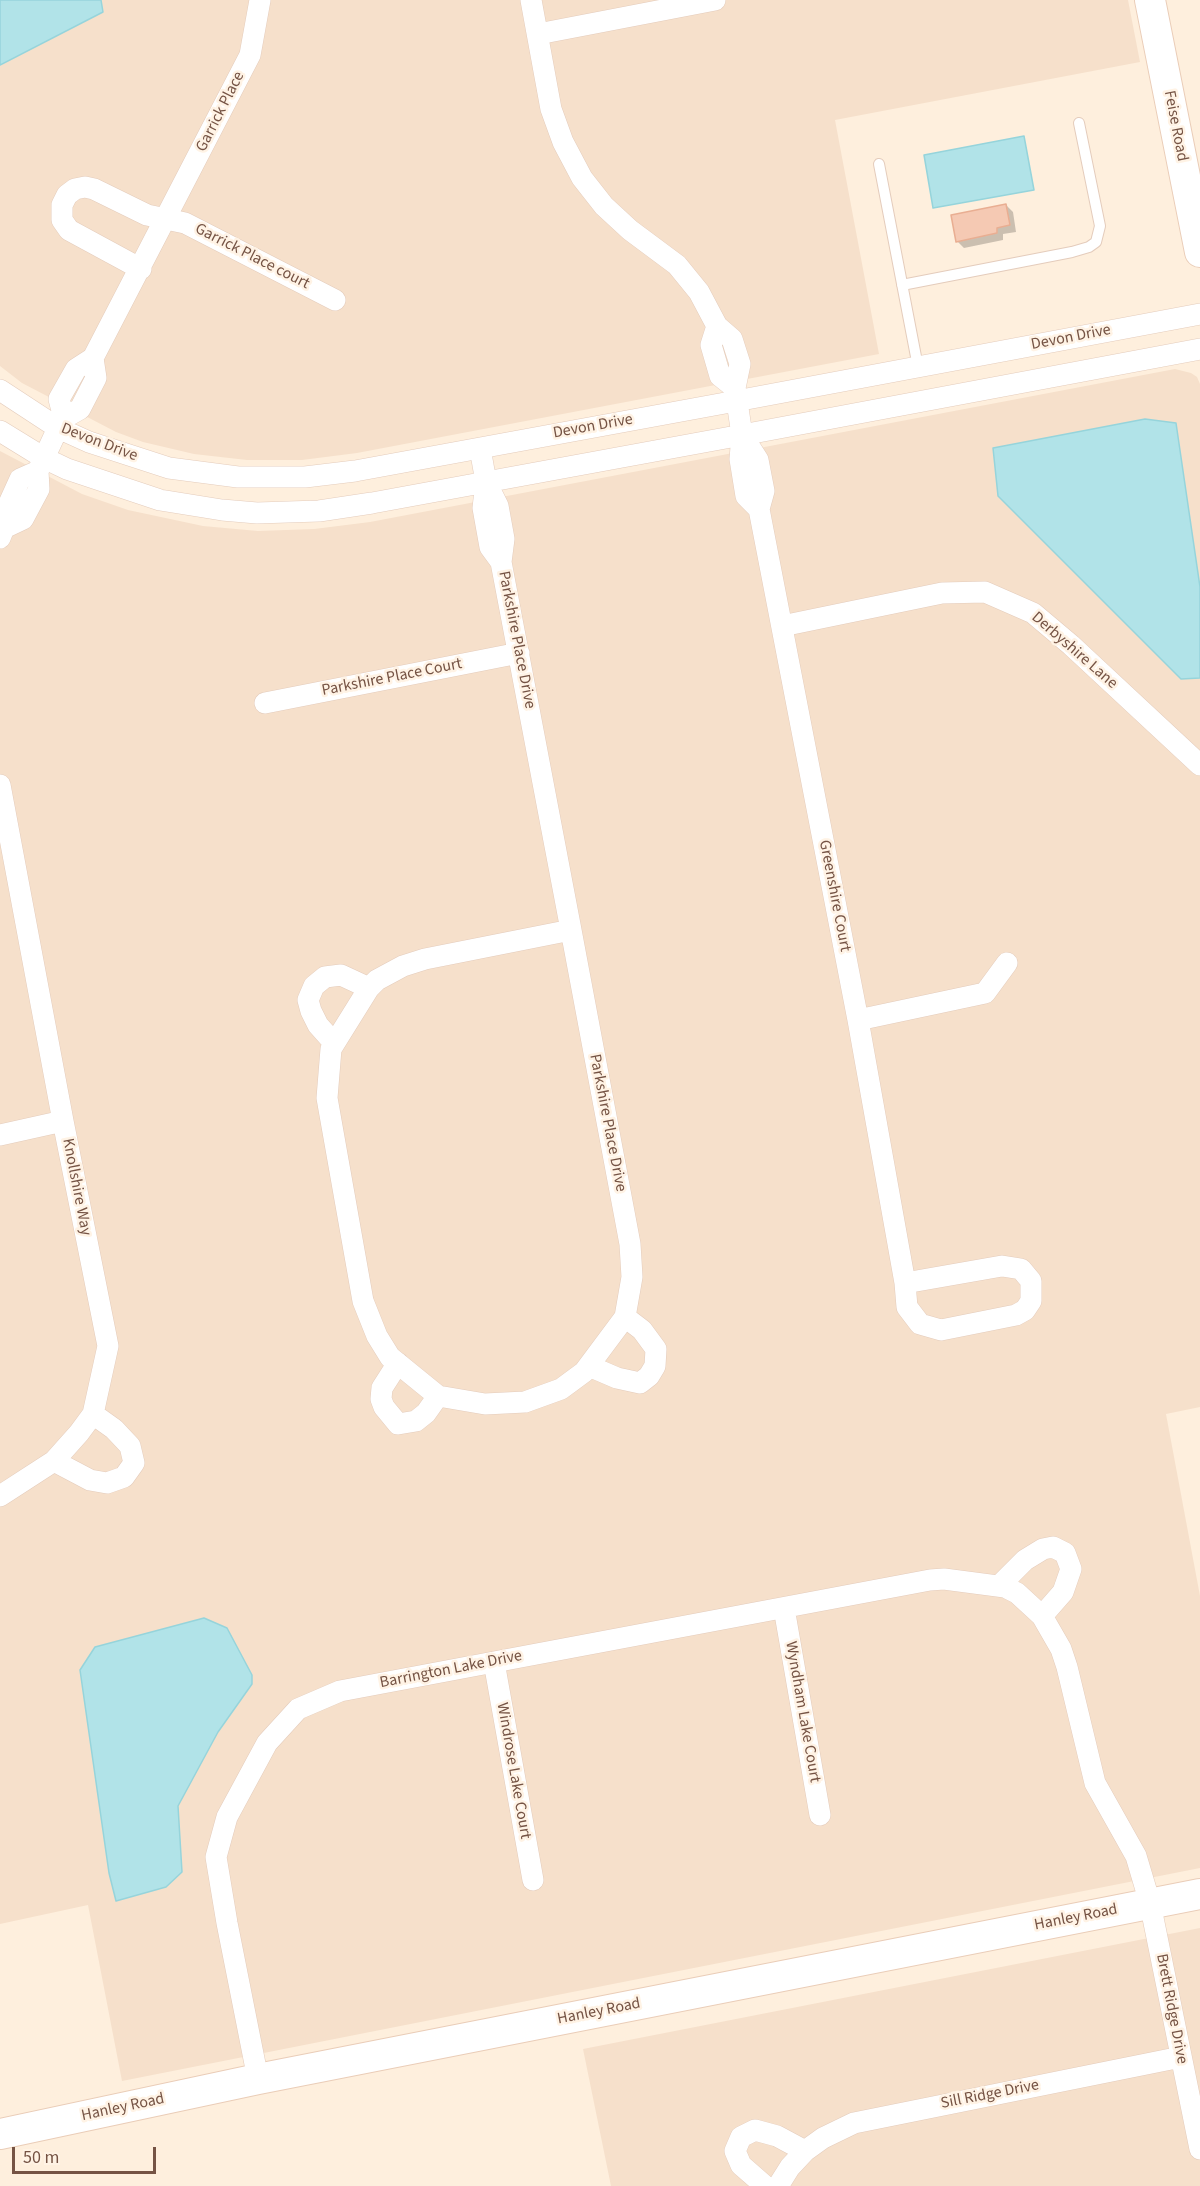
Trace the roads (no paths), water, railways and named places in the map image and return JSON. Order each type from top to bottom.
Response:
[{"type":"street","name":"Garrick Place","points":[[61,423],[80,409],[96,378],[93,358],[250,55],[260,0]]},
{"type":"street","points":[[531,0],[551,109],[563,142],[582,178],[604,206],[630,230],[677,265],[699,292],[717,326],[711,345],[720,376],[736,395]]},
{"type":"street","points":[[538,34],[715,0]]},
{"type":"street","name":"Feise Road","points":[[1150,0],[1200,252]]},
{"type":"street","points":[[141,269],[69,230],[63,220],[64,200],[75,189],[85,187],[94,189],[147,215],[166,220]]},
{"type":"street","name":"Garrick Place court","points":[[166,220],[185,223],[335,300]]},
{"type":"street","name":"Devon Drive","points":[[0,390],[61,423],[89,442],[169,468],[238,477],[282,478],[331,475],[480,448],[736,395],[918,367],[1200,314]]},
{"type":"street","name":"Devon Drive","points":[[0,431],[41,465],[67,469],[160,500],[189,506],[257,513],[319,511],[346,508],[1200,349]]},
{"type":"street","points":[[918,367],[924,400]]},
{"type":"street","name":"Greenshire Court","points":[[736,395],[742,435],[740,459],[746,496],[759,509],[858,1020],[905,1283],[907,1307],[920,1324],[941,1330],[1016,1315],[1025,1310],[1031,1301],[1030,1281],[1021,1269],[1002,1266],[905,1283]]},
{"type":"street","points":[[2,533],[23,519],[39,489],[41,465],[61,423]]},
{"type":"street","name":"Parkshire Place Drive","points":[[480,448],[486,482],[484,518],[490,547],[501,562],[519,653],[630,1244],[632,1277],[625,1317],[584,1372],[561,1389],[525,1402],[485,1404],[438,1396],[390,1357],[377,1336],[363,1301],[327,1098],[330,1055],[334,1043],[369,988],[378,980],[403,966],[425,958],[571,930]]},
{"type":"street","name":"Derbyshire Lane","points":[[782,626],[942,593],[985,592],[1041,620],[1200,765]]},
{"type":"street","name":"Parkshire Place Court","points":[[266,703],[519,653]]},
{"type":"street","name":"Knollshire Way","points":[[0,785],[5,836],[108,1346],[93,1414],[80,1433],[54,1461],[0,1496]]},
{"type":"street","points":[[858,1020],[985,993],[1007,963]]},
{"type":"street","points":[[334,1043],[318,1025],[311,1011],[308,1000],[314,986],[325,977],[341,975],[369,988]]},
{"type":"street","points":[[0,1134],[63,1122]]},
{"type":"street","points":[[589,1366],[617,1378],[640,1383],[649,1376],[654,1366],[656,1348],[642,1330],[625,1317]]},
{"type":"street","points":[[398,1363],[382,1388],[381,1399],[384,1407],[398,1424],[416,1421],[426,1413],[438,1396]]},
{"type":"street","points":[[54,1461],[90,1480],[107,1484],[124,1477],[134,1463],[130,1446],[114,1429],[93,1414]]},
{"type":"street","points":[[999,1586],[1025,1560],[1043,1549],[1053,1547],[1065,1553],[1071,1569],[1063,1592],[1042,1616]]},
{"type":"street","name":"Barrington Lake Drive","points":[[258,2079],[216,1857],[227,1817],[267,1743],[298,1709],[340,1691],[930,1580],[944,1579],[999,1586],[1017,1593],[1042,1616],[1061,1648],[1095,1783],[1136,1856],[1150,1903]]},
{"type":"street","name":"Wyndham Lake Court","points":[[784,1608],[820,1815]]},
{"type":"street","name":"Windrose Lake Court","points":[[494,1662],[533,1880]]},
{"type":"street","name":"Hanley Road","points":[[0,2134],[258,2079],[1200,1894]]},
{"type":"street","name":"Brett Ridge Drive","points":[[1150,1903],[1200,2149]]},
{"type":"street","name":"Sill Ridge Drive","points":[[778,2186],[790,2167],[805,2151],[823,2138],[854,2123],[1181,2057]]},
{"type":"street","points":[[765,2186],[741,2165],[735,2151],[741,2138],[755,2130],[777,2136],[805,2151]]},
{"type":"lane","points":[[903,285],[1072,252],[1089,247],[1096,242],[1100,226],[1099,217],[1079,123]]},
{"type":"lane","points":[[879,164],[918,367]]},
{"type":"water","points":[[0,0],[101,0],[103,12],[0,65]]},
{"type":"water","points":[[1024,136],[1034,190],[933,208],[924,155]]},
{"type":"water","points":[[1145,419],[1176,423],[1200,587],[1200,678],[1181,679],[998,496],[993,448]]},
{"type":"water","points":[[204,1618],[227,1628],[252,1675],[252,1684],[218,1732],[178,1806],[182,1872],[166,1887],[116,1901],[109,1873],[80,1670],[95,1647]]}]
